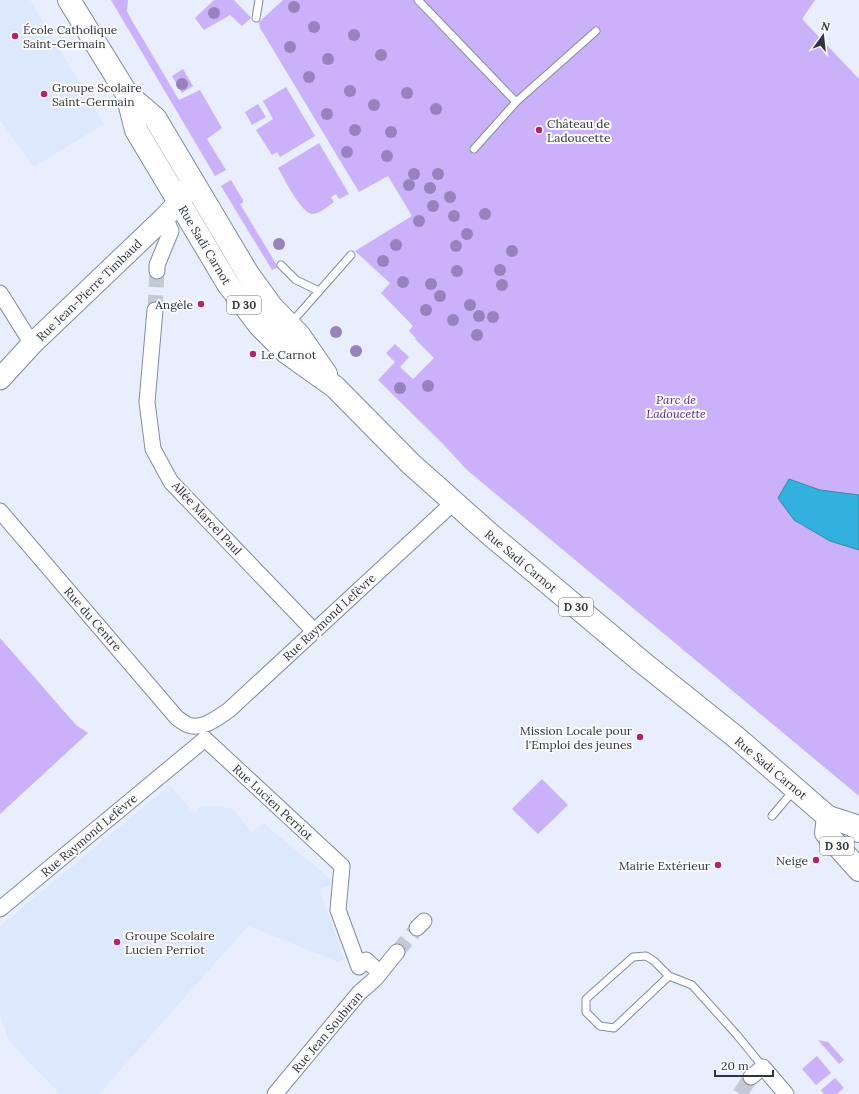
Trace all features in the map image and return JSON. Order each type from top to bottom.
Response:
[{"type":"main road","name":"Rue Sadi Carnot","points":[[69,0],[126,94],[136,130],[172,209],[260,326],[286,352],[334,387],[411,464],[453,503],[642,662],[737,738],[828,817],[853,825],[859,830]]},
{"type":"main road","name":"Rue Sadi Carnot","points":[[126,94],[155,118],[248,274],[272,307],[299,335],[334,387]]},
{"type":"main road","name":"Rue Jean-Pierre Timbaud","points":[[0,379],[32,344],[172,209],[192,181]]},
{"type":"main road","name":"D 30","points":[[828,817],[826,833],[859,870]]},
{"type":"street","points":[[157,271],[170,231],[172,209]]},
{"type":"street","points":[[0,293],[32,344]]},
{"type":"street","name":"Allée Marcel Paul","points":[[155,310],[147,402],[153,449],[171,482],[314,631]]},
{"type":"street","name":"Rue Raymond Lefèvre","points":[[0,909],[198,730],[229,710],[453,503]]},
{"type":"street","name":"Rue du Centre","points":[[0,511],[177,718],[198,730]]},
{"type":"street","name":"Rue Lucien Perriot","points":[[198,730],[342,866],[338,910],[359,967],[366,960],[378,976]]},
{"type":"street","name":"Rue Jean Soubiran","points":[[275,1094],[359,993],[378,976],[397,952]]},
{"type":"street","points":[[751,1077],[763,1068],[786,1094]]},
{"type":"lane","points":[[256,18],[259,0]]},
{"type":"lane","points":[[418,0],[516,102]]},
{"type":"lane","points":[[474,149],[516,102],[596,31]]},
{"type":"lane","points":[[289,324],[351,255]]},
{"type":"lane","points":[[281,266],[296,280],[319,291]]},
{"type":"lane","points":[[772,816],[796,788]]},
{"type":"lane","points":[[669,976],[614,1028],[600,1026],[586,1012],[586,999],[633,957],[646,956],[654,961],[669,976],[692,985],[737,1035],[763,1068]]},
{"type":"shaded area","name":"Groupe Scolaire Saint-Germain","points":[[0,0],[30,0],[104,124],[34,167],[0,120]]},
{"type":"shaded area","name":"Groupe Scolaire Lucien Perriot","points":[[170,785],[194,813],[201,806],[232,808],[252,832],[263,823],[335,883],[319,889],[344,959],[338,962],[248,926],[99,1094],[60,1094],[9,1041],[0,1015],[0,926]]},
{"type":"green space","points":[[111,0],[128,0],[127,11],[131,19],[179,100],[200,90],[222,128],[207,139],[226,170],[215,176]]},
{"type":"green space","points":[[214,0],[234,0],[251,18],[242,26],[230,15],[204,30],[195,18]]},
{"type":"green space","name":"Parc de Ladoucette","points":[[283,0],[815,0],[802,19],[859,79],[859,796],[467,470],[441,442],[378,380],[395,362],[386,353],[395,344],[409,357],[400,367],[413,379],[434,358],[409,331],[413,326],[381,293],[390,283],[355,251],[412,216],[388,176],[359,192],[260,28],[259,22]]},
{"type":"green space","points":[[183,69],[193,86],[182,93],[172,76]]},
{"type":"green space","points":[[286,87],[315,136],[280,157],[277,152],[272,155],[256,130],[273,119],[263,101]]},
{"type":"green space","points":[[258,104],[266,117],[252,125],[245,112]]},
{"type":"green space","points":[[319,143],[349,194],[339,199],[336,194],[331,197],[334,202],[316,214],[313,214],[309,213],[299,203],[278,168]]},
{"type":"green space","points":[[231,180],[243,200],[243,203],[240,204],[278,267],[272,270],[221,186]]},
{"type":"green space","points":[[0,638],[76,725],[88,733],[0,814]]},
{"type":"green space","points":[[542,779],[568,805],[538,834],[512,809]]},
{"type":"green space","points":[[818,1040],[828,1042],[844,1060],[839,1064]]},
{"type":"green space","points":[[817,1056],[831,1073],[816,1085],[802,1069]]},
{"type":"green space","points":[[835,1078],[844,1088],[837,1094],[824,1094],[821,1090]]},
{"type":"water","points":[[789,479],[820,490],[859,495],[859,550],[830,541],[794,520],[778,498]]},
{"type":"tunnel","points":[[155,310],[157,271]]},
{"type":"tunnel","points":[[397,952],[417,928]]},
{"type":"tunnel","points":[[740,1094],[751,1077]]},
{"type":"place","name":"École Catholique Saint-Germain","points":[[15,36]]},
{"type":"place","name":"Groupe Scolaire Saint-Germain","points":[[44,94]]},
{"type":"place","name":"Château de Ladoucette","points":[[539,130]]},
{"type":"place","name":"Angèle","points":[[201,304]]},
{"type":"place","name":"Le Carnot","points":[[253,354]]},
{"type":"place","name":"Mission Locale pour l'Emploi des jeunes","points":[[640,737]]},
{"type":"place","name":"Neige","points":[[816,860]]},
{"type":"place","name":"Mairie Extérieur","points":[[718,865]]},
{"type":"place","name":"Groupe Scolaire Lucien Perriot","points":[[117,942]]}]
